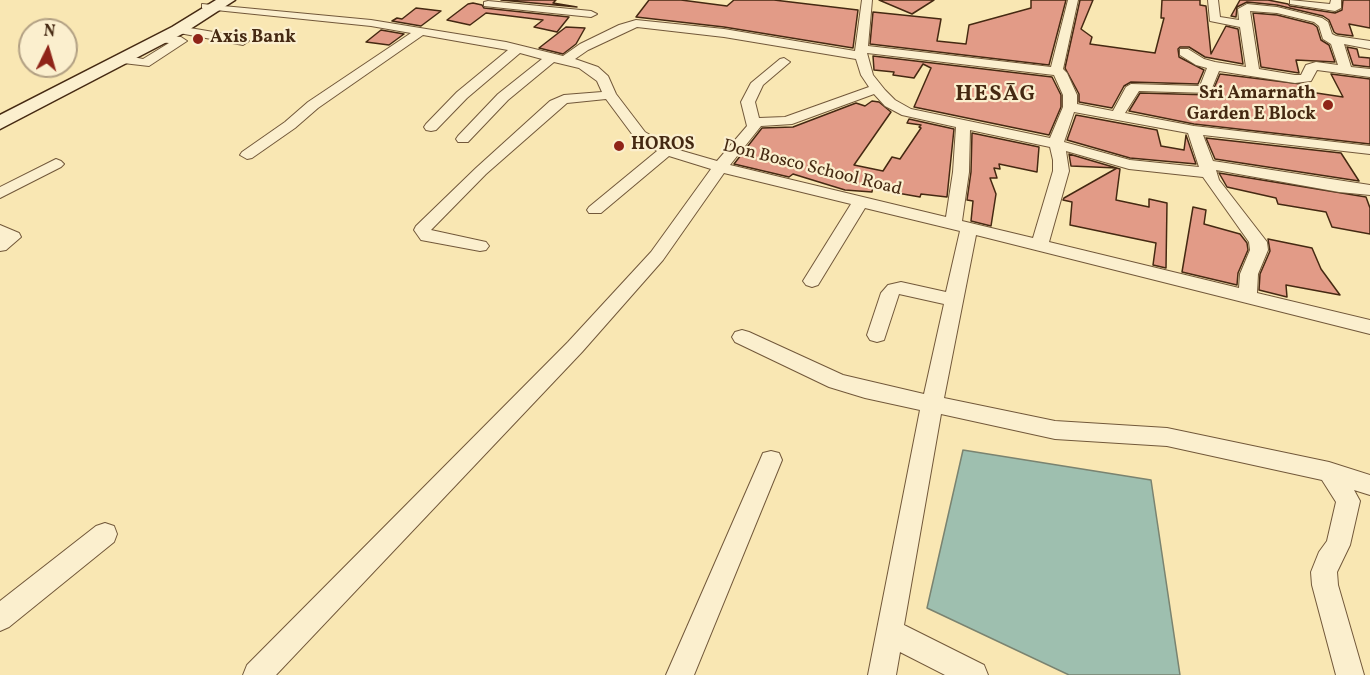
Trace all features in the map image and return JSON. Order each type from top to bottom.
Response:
[{"type":"main road","points":[[0,123],[162,39],[216,3]]},
{"type":"main road","points":[[0,115],[216,3]]},
{"type":"street","points":[[584,0],[591,14],[598,39]]},
{"type":"street","points":[[867,0],[861,52],[867,75],[890,103],[907,112],[1056,144],[1130,164],[1203,172],[1208,167],[1224,166],[1339,187],[1370,190]]},
{"type":"street","points":[[1056,71],[1073,0]]},
{"type":"street","points":[[1214,0],[1214,19],[1246,25]]},
{"type":"street","points":[[1285,0],[1335,8],[1336,0]]},
{"type":"street","name":"Don Bosco School Road","points":[[216,3],[422,31],[559,59],[593,70],[603,79],[610,95],[640,135],[667,151],[720,167],[1370,327]]},
{"type":"street","points":[[488,4],[591,14]]},
{"type":"street","points":[[1253,73],[1245,8],[1278,5],[1321,21],[1327,36],[1337,42],[1346,70]]},
{"type":"street","points":[[463,139],[503,97],[559,59],[636,23],[861,52],[1056,71],[1060,73],[1070,95],[1071,107],[1061,125],[1056,144],[1060,171],[1040,245]]},
{"type":"street","points":[[178,30],[243,40]]},
{"type":"street","points":[[247,155],[290,125],[313,105],[422,31]]},
{"type":"street","points":[[1333,39],[1370,45]]},
{"type":"street","points":[[431,127],[462,95],[517,49]]},
{"type":"street","points":[[1184,52],[1200,62],[1214,66],[1300,79],[1306,78],[1310,68],[1316,66],[1370,73]]},
{"type":"street","points":[[257,675],[575,347],[657,255],[720,167],[754,126],[748,102],[758,83],[784,63]]},
{"type":"street","points":[[1117,116],[1131,90],[1136,87],[1205,90],[1214,66]]},
{"type":"street","points":[[753,122],[787,121],[877,88]]},
{"type":"street","points":[[480,246],[427,236],[422,230],[480,171],[555,104],[564,99],[610,95]]},
{"type":"street","points":[[1071,107],[1194,130],[1370,150]]},
{"type":"street","points":[[882,675],[932,405],[954,300],[961,225],[963,124]]},
{"type":"street","points":[[1194,130],[1212,181],[1225,195],[1258,242],[1259,250],[1249,273],[1248,298]]},
{"type":"street","points":[[595,210],[667,151]]},
{"type":"street","points":[[0,193],[56,164]]},
{"type":"street","points":[[812,281],[860,201]]},
{"type":"street","points":[[0,230],[13,237],[0,246]]},
{"type":"street","points":[[877,335],[890,293],[894,289],[901,288],[954,300]]},
{"type":"street","points":[[742,337],[836,381],[865,390],[1055,430],[1167,437],[1329,472],[1370,485]]},
{"type":"street","points":[[680,675],[771,460]]},
{"type":"street","points":[[1329,472],[1348,501],[1338,544],[1324,572],[1325,585],[1350,675]]},
{"type":"street","points":[[0,618],[105,534]]},
{"type":"street","points":[[891,632],[974,675]]},
{"type":"shaded area","points":[[963,450],[1151,480],[1180,675],[1069,675],[927,608]]},
{"type":"building","points":[[501,0],[556,0],[553,3],[577,7]]},
{"type":"building","points":[[649,0],[681,0],[727,6],[734,0],[774,0],[858,10],[853,48],[724,27],[636,17]]},
{"type":"building","points":[[879,0],[934,0],[912,14]]},
{"type":"building","points":[[1031,0],[1066,0],[1049,65],[870,44],[873,12],[941,19],[937,41],[966,44],[969,25],[1031,8]]},
{"type":"building","points":[[1080,0],[1093,0],[1081,29],[1092,37],[1090,44],[1155,53],[1164,18],[1161,18],[1162,0],[1200,0],[1200,5],[1206,6],[1211,54],[1226,26],[1238,29],[1243,64],[1205,57],[1189,47],[1180,47],[1179,57],[1204,70],[1198,84],[1131,82],[1124,86],[1112,108],[1079,102],[1079,94],[1065,68]]},
{"type":"building","points":[[1240,0],[1268,0],[1335,13],[1342,10],[1343,0],[1370,0],[1370,28],[1349,24],[1353,36],[1337,34],[1329,20],[1323,16],[1277,5],[1247,2],[1237,7],[1236,17],[1231,16]]},
{"type":"building","points":[[468,4],[482,5],[484,8],[569,17],[557,32],[534,27],[543,20],[486,13],[470,25],[447,20]]},
{"type":"building","points":[[416,8],[441,11],[421,26],[392,21],[397,18],[402,19]]},
{"type":"building","points":[[1253,13],[1277,15],[1313,24],[1317,27],[1321,40],[1329,45],[1335,62],[1296,60],[1299,73],[1261,67]]},
{"type":"building","points":[[566,27],[585,28],[576,44],[563,54],[539,48]]},
{"type":"building","points":[[381,30],[404,34],[389,45],[366,42]]},
{"type":"building","points":[[1347,47],[1357,49],[1359,57],[1370,58],[1370,67],[1353,65]]},
{"type":"building","points":[[873,56],[1052,77],[1061,95],[1061,107],[1049,135],[914,107],[931,68],[923,64],[914,78],[893,75],[894,72],[874,70]]},
{"type":"building","points":[[1220,74],[1301,84],[1303,91],[1343,97],[1331,74],[1370,79],[1370,144],[1194,124],[1129,111],[1140,93],[1211,95]]},
{"type":"building","points":[[872,101],[879,102],[891,112],[854,165],[883,171],[892,157],[900,159],[921,128],[919,127],[921,125],[907,123],[909,119],[954,129],[947,197],[921,194],[920,197],[886,191],[873,184],[872,192],[845,190],[793,174],[789,177],[734,164],[762,128],[793,127],[856,103],[865,106]]},
{"type":"building","points":[[1076,115],[1157,130],[1161,146],[1184,150],[1186,135],[1196,164],[1130,158],[1067,140]]},
{"type":"building","points":[[972,133],[1039,147],[1037,172],[999,164],[1000,169],[994,168],[997,178],[990,178],[996,194],[991,226],[971,221],[973,201],[967,200],[971,172]]},
{"type":"building","points":[[1206,138],[1341,153],[1359,181],[1215,159]]},
{"type":"building","points":[[1069,154],[1117,168],[1071,166]]},
{"type":"building","points":[[1117,168],[1120,169],[1116,200],[1149,207],[1149,199],[1167,203],[1166,268],[1153,265],[1156,243],[1070,225],[1072,202],[1063,200],[1064,198]]},
{"type":"building","points":[[1219,173],[1366,197],[1370,208],[1370,234],[1332,227],[1326,212],[1278,204],[1276,198],[1227,187]]},
{"type":"building","points":[[1193,207],[1206,210],[1204,224],[1240,234],[1247,243],[1248,250],[1238,273],[1237,285],[1182,272]]},
{"type":"building","points":[[1268,239],[1312,248],[1321,269],[1340,295],[1286,285],[1287,297],[1259,290],[1260,274],[1270,251]]},
{"type":"place","name":"Axis Bank","points":[[198,39]]},
{"type":"place","name":"Sri Amarnath Garden E Block","points":[[1328,105]]},
{"type":"place","name":"HOROS","points":[[619,146]]},
{"type":"district","name":"HESĀG","points":[[996,96]]}]
